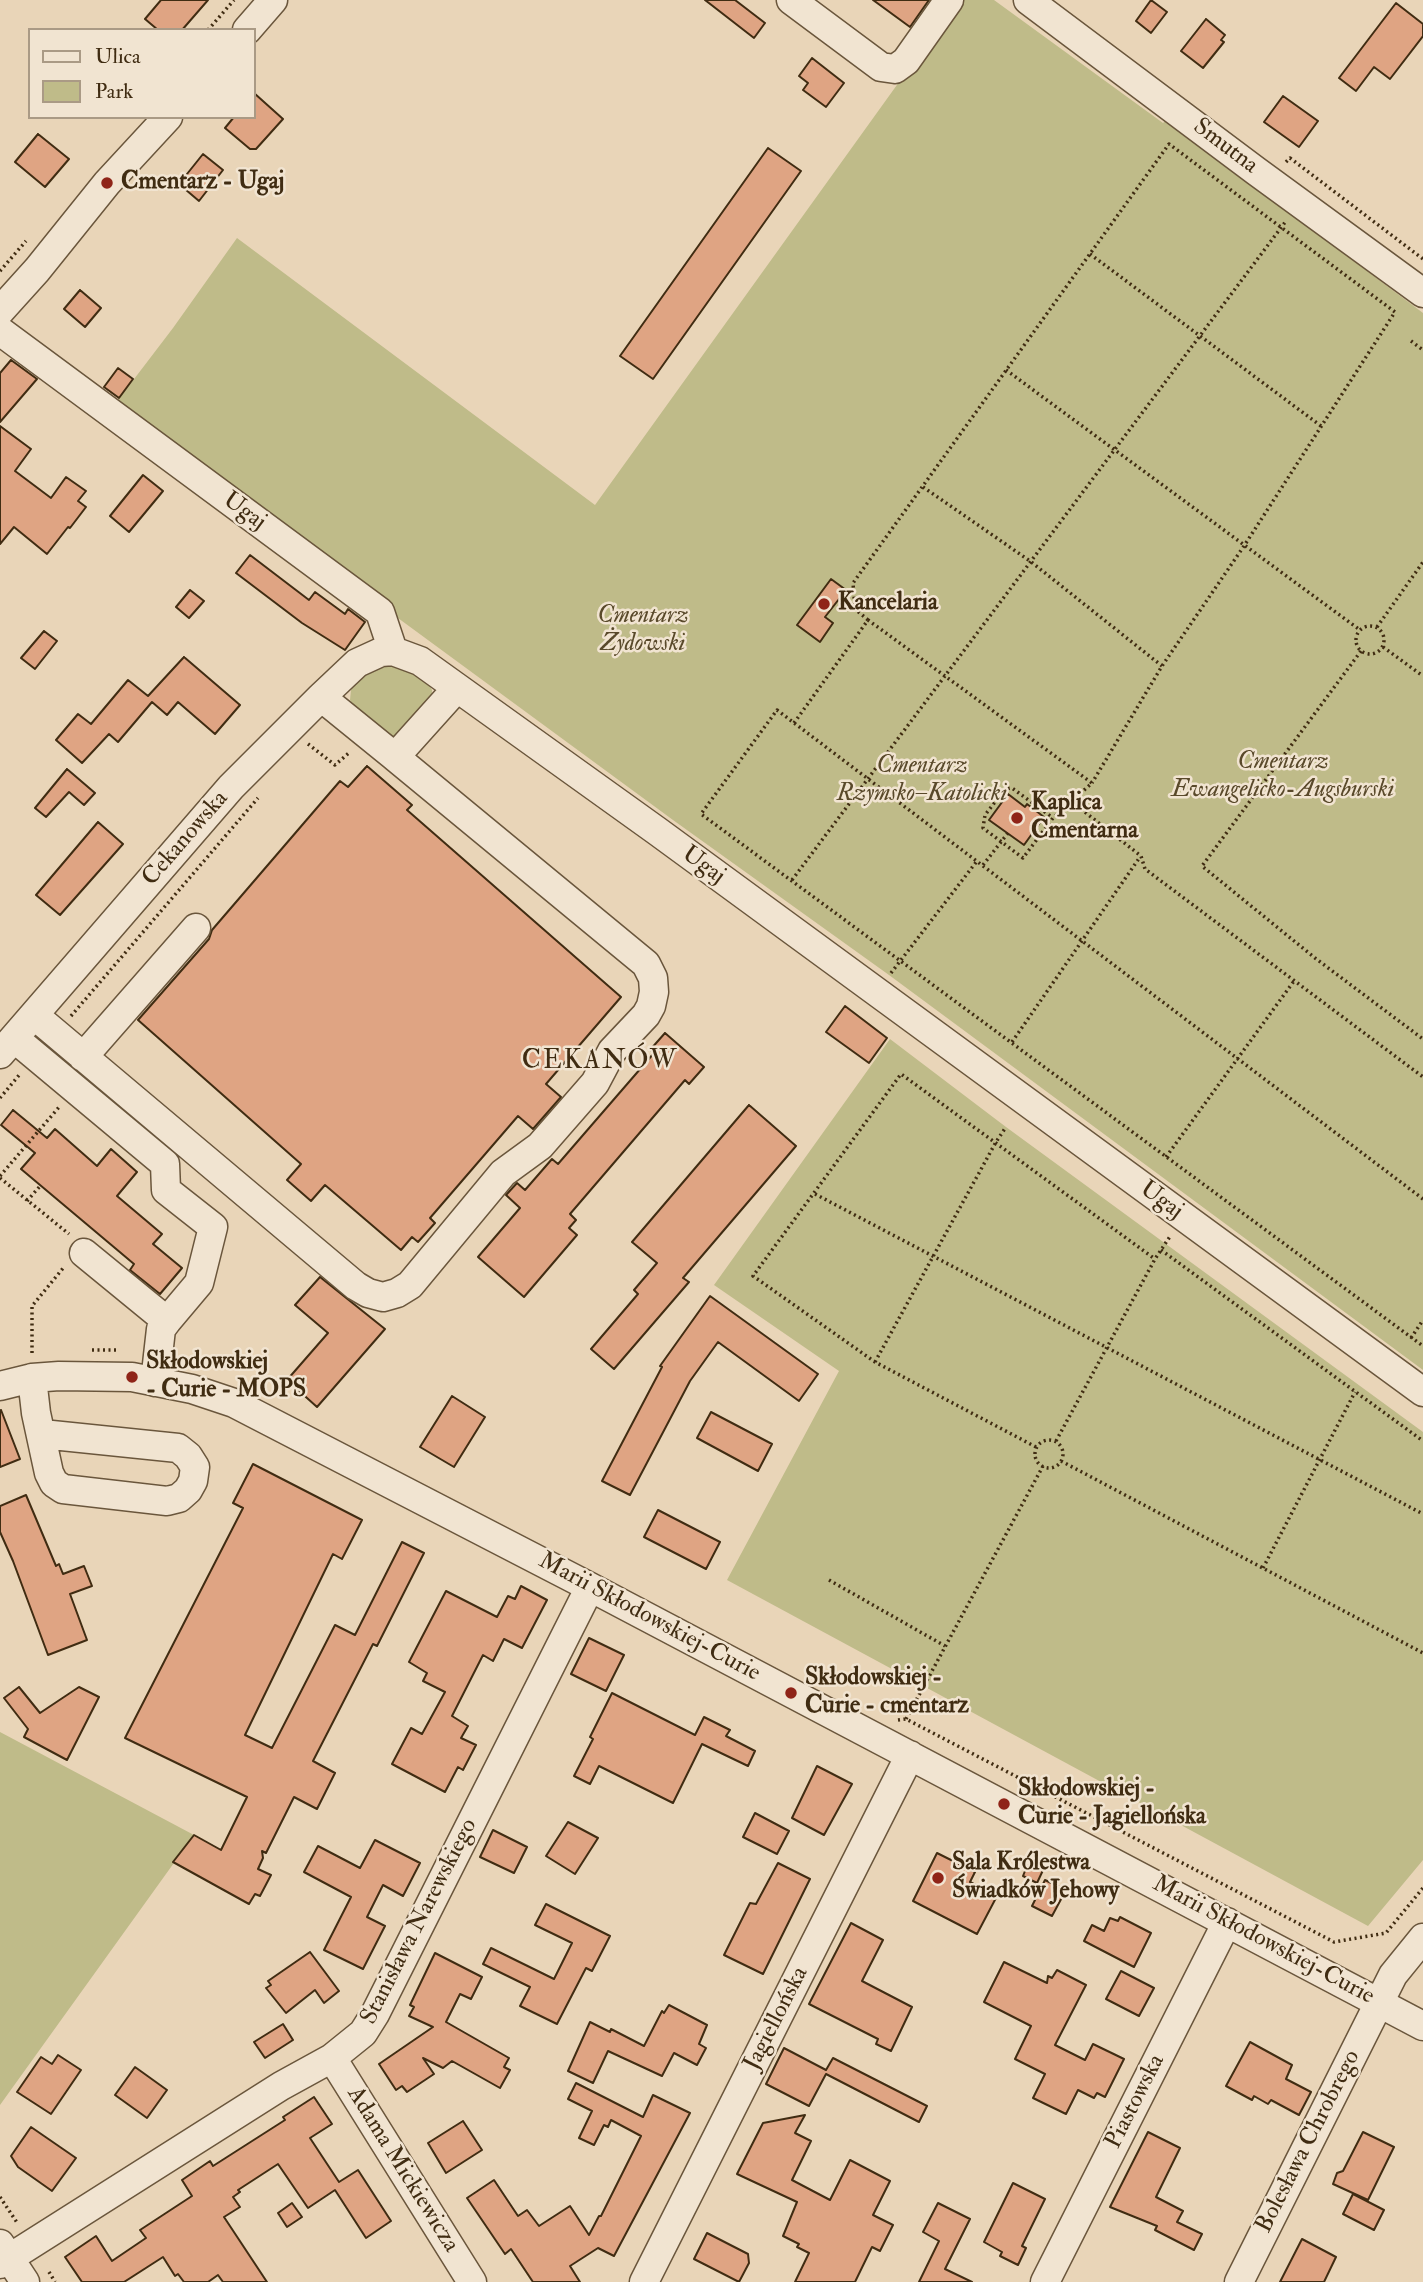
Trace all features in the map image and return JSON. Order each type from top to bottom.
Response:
[{"type":"street","points":[[249,28],[273,0]]},
{"type":"street","points":[[791,0],[881,67],[895,69],[906,61],[949,0]]},
{"type":"street","name":"Smutna","points":[[1028,0],[1423,292]]},
{"type":"street","points":[[0,312],[89,204],[166,119]]},
{"type":"street","name":"Ugaj","points":[[0,331],[380,612],[393,651],[420,661],[657,831],[1423,1392]]},
{"type":"street","name":"Cekanowska","points":[[7,1046],[231,787],[321,696],[367,657],[393,651]]},
{"type":"street","points":[[395,757],[457,688]]},
{"type":"street","points":[[34,1014],[356,1286],[383,1297],[410,1285],[503,1173],[540,1146],[595,1083],[612,1051],[646,1015],[654,992],[653,978],[646,964],[321,696]]},
{"type":"street","points":[[83,1057],[197,928]]},
{"type":"street","points":[[7,1046],[36,1057],[165,1164],[166,1190],[213,1227],[199,1283],[161,1329],[155,1382]]},
{"type":"street","points":[[74,1252],[167,1321]]},
{"type":"street","points":[[32,1367],[36,1413],[49,1473],[54,1483],[63,1489],[167,1501],[178,1498],[188,1490],[193,1480],[195,1467],[188,1456],[178,1448],[42,1434]]},
{"type":"street","name":"Marii Skłodowskiej-Curie","points":[[0,1386],[32,1367],[85,1375],[132,1377],[192,1389],[234,1403],[590,1587],[1423,2026]]},
{"type":"street","name":"Stanisława Narewskiego","points":[[3,2255],[281,2086],[332,2058],[363,2033],[590,1587]]},
{"type":"street","name":"Jagiellońska","points":[[644,2282],[910,1755]]},
{"type":"street","name":"Piastowska","points":[[1045,2282],[1227,1922]]},
{"type":"street","name":"Bolesława Chrobrego","points":[[1239,2282],[1394,1975],[1423,1938]]},
{"type":"street","name":"Adama Mickiewicza","points":[[332,2058],[472,2282]]},
{"type":"street","points":[[3,2255],[25,2282]]},
{"type":"path","points":[[210,28],[234,0]]},
{"type":"path","points":[[1054,818],[1012,788],[1004,789],[985,815],[983,828],[1023,858],[1054,818],[1092,783],[1162,666],[1244,546],[1395,312],[1169,144],[853,583],[855,609],[868,620],[1092,783]]},
{"type":"path","points":[[1280,170],[1290,158],[1423,259]]},
{"type":"path","points":[[792,880],[1290,215]]},
{"type":"path","points":[[1090,254],[1321,426]]},
{"type":"path","points":[[1411,341],[1423,350]]},
{"type":"path","points":[[1006,370],[1360,630]]},
{"type":"path","points":[[923,487],[1030,561],[1162,666]]},
{"type":"path","points":[[1377,627],[1423,562]]},
{"type":"path","points":[[794,723],[868,620]]},
{"type":"path","points":[[1367,625],[1377,627],[1384,637],[1382,646],[1376,653],[1361,651],[1355,638],[1360,630],[1367,625]]},
{"type":"path","points":[[1382,646],[1423,676]]},
{"type":"path","points":[[1361,651],[1202,866],[1315,958],[1423,1039]]},
{"type":"path","points":[[1423,1199],[777,709],[701,814],[1423,1346]]},
{"type":"path","points":[[300,752],[309,743],[335,765],[351,750]]},
{"type":"path","points":[[55,1034],[266,789]]},
{"type":"path","points":[[1072,802],[1141,856],[1145,869],[1423,1077]]},
{"type":"path","points":[[983,865],[1008,833]]},
{"type":"path","points":[[1012,1042],[1141,856]]},
{"type":"path","points":[[889,975],[977,861]]},
{"type":"path","points":[[1166,1157],[1294,981]]},
{"type":"path","points":[[0,1098],[36,1057]]},
{"type":"path","points":[[1036,1447],[875,1362],[753,1276],[901,1074],[1155,1259]]},
{"type":"path","points":[[32,1367],[32,1306],[74,1252],[27,1201],[0,1177],[75,1089]]},
{"type":"path","points":[[875,1362],[1006,1127]]},
{"type":"path","points":[[27,1201],[41,1185]]},
{"type":"path","points":[[814,1194],[1423,1514]]},
{"type":"path","points":[[1056,1441],[1155,1259],[1184,1217]]},
{"type":"path","points":[[1161,1250],[1423,1441]]},
{"type":"path","points":[[1411,1338],[1423,1320]]},
{"type":"path","points":[[1263,1568],[1355,1392]]},
{"type":"path","points":[[1043,1441],[1056,1441],[1063,1452],[1061,1461],[1054,1467],[1043,1466],[1035,1457],[1036,1447],[1043,1441]]},
{"type":"path","points":[[1061,1461],[1423,1653]]},
{"type":"path","points":[[906,1719],[1043,1466]]},
{"type":"path","points":[[829,1580],[945,1646]]},
{"type":"green space","points":[[958,0],[994,0],[1163,123],[1166,120],[1423,313],[1423,1370],[889,975],[673,820],[112,408],[237,238],[595,505]]},
{"type":"green space","points":[[399,664],[427,681],[432,690],[432,698],[394,739],[354,709],[350,700],[355,682],[374,665]]},
{"type":"green space","points":[[890,1039],[1423,1432],[1423,1860],[1368,1926],[727,1580],[839,1371],[714,1285]]},
{"type":"green space","points":[[0,1732],[194,1835],[0,2105]]},
{"type":"building","points":[[161,0],[208,0],[184,28],[156,28],[145,19]]},
{"type":"building","points":[[705,0],[735,0],[765,23],[754,38]]},
{"type":"building","points":[[873,0],[929,0],[910,27]]},
{"type":"building","points":[[1151,0],[1167,12],[1151,33],[1136,21]]},
{"type":"building","points":[[1396,3],[1423,24],[1423,36],[1390,79],[1374,67],[1356,91],[1339,78]]},
{"type":"building","points":[[1206,19],[1225,35],[1221,40],[1224,42],[1203,68],[1181,51]]},
{"type":"building","points":[[812,58],[844,83],[826,107],[803,90],[808,83],[799,76]]},
{"type":"building","points":[[256,95],[283,119],[256,149],[250,149],[225,128],[232,119],[256,119]]},
{"type":"building","points":[[1283,96],[1318,121],[1299,147],[1264,122]]},
{"type":"building","points":[[38,134],[69,159],[45,187],[15,162]]},
{"type":"building","points":[[768,148],[801,171],[653,379],[620,356]]},
{"type":"building","points":[[203,154],[223,170],[199,201],[179,184]]},
{"type":"building","points":[[80,290],[101,308],[85,327],[64,309]]},
{"type":"building","points":[[11,360],[37,379],[0,422],[0,373]]},
{"type":"building","points":[[118,368],[133,379],[119,398],[104,387]]},
{"type":"building","points":[[0,426],[31,449],[15,471],[51,498],[66,477],[86,491],[78,501],[86,507],[47,554],[14,527],[0,544]]},
{"type":"building","points":[[143,475],[163,491],[129,532],[110,516]]},
{"type":"building","points":[[250,555],[309,600],[315,592],[345,614],[348,609],[365,622],[345,650],[302,623],[236,573]]},
{"type":"building","name":"Kancelaria","points":[[831,579],[846,590],[825,617],[833,623],[820,642],[797,625]]},
{"type":"building","points":[[190,590],[204,601],[189,618],[176,607]]},
{"type":"building","points":[[44,631],[57,641],[35,669],[21,658]]},
{"type":"building","points":[[184,657],[240,705],[215,734],[178,702],[167,715],[152,702],[118,742],[109,734],[82,763],[56,740],[78,714],[91,724],[128,680],[148,696]]},
{"type":"building","points":[[367,766],[412,805],[407,810],[621,997],[546,1084],[561,1097],[533,1129],[518,1116],[430,1218],[435,1223],[418,1242],[412,1237],[401,1250],[325,1185],[311,1201],[287,1180],[301,1164],[138,1020],[340,781],[348,787]]},
{"type":"building","points":[[67,769],[95,793],[84,805],[69,792],[46,817],[35,808]]},
{"type":"building","name":"Kaplica Cmentarna","points":[[1008,794],[1044,817],[1024,845],[989,820]]},
{"type":"building","points":[[98,822],[123,844],[60,915],[36,895]]},
{"type":"building","points":[[845,1006],[887,1038],[869,1063],[826,1032]]},
{"type":"building","points":[[665,1033],[704,1067],[689,1084],[685,1080],[570,1214],[576,1220],[569,1228],[577,1235],[524,1297],[478,1257],[520,1208],[506,1195],[517,1183],[525,1190],[552,1159],[558,1164],[654,1053],[650,1050]]},
{"type":"building","points":[[749,1105],[796,1146],[683,1278],[689,1282],[614,1369],[591,1349],[638,1294],[634,1290],[657,1263],[632,1242]]},
{"type":"building","points":[[13,1110],[47,1138],[55,1129],[97,1166],[111,1149],[137,1172],[117,1196],[162,1234],[153,1244],[182,1268],[160,1294],[130,1270],[134,1264],[21,1169],[35,1153],[1,1125]]},
{"type":"building","points":[[320,1277],[385,1329],[317,1407],[287,1380],[328,1333],[295,1305]]},
{"type":"building","points":[[710,1296],[818,1374],[799,1401],[718,1342],[690,1381],[630,1495],[602,1481],[662,1367],[660,1366]]},
{"type":"building","points":[[452,1396],[485,1417],[454,1467],[420,1447]]},
{"type":"building","points":[[0,1411],[20,1459],[0,1467]]},
{"type":"building","points":[[711,1412],[772,1444],[758,1471],[697,1438]]},
{"type":"building","points":[[253,1464],[362,1520],[342,1559],[333,1554],[245,1735],[272,1748],[335,1625],[355,1635],[402,1542],[424,1553],[377,1646],[373,1644],[313,1761],[335,1773],[317,1809],[294,1797],[266,1853],[262,1851],[263,1858],[258,1869],[271,1875],[260,1896],[255,1894],[249,1904],[173,1862],[194,1835],[221,1850],[247,1797],[125,1738],[243,1508],[233,1503]]},
{"type":"building","points":[[26,1495],[56,1566],[59,1564],[63,1574],[84,1566],[92,1586],[70,1594],[87,1640],[48,1655],[0,1532],[0,1506]]},
{"type":"building","points":[[658,1510],[720,1542],[706,1569],[644,1537]]},
{"type":"building","points":[[521,1586],[547,1600],[522,1648],[504,1639],[493,1661],[483,1655],[452,1716],[468,1726],[461,1738],[476,1745],[463,1770],[458,1767],[445,1792],[392,1764],[411,1728],[422,1734],[445,1692],[423,1681],[427,1673],[409,1662],[446,1591],[497,1617],[508,1596],[515,1599]]},
{"type":"building","points":[[589,1638],[624,1655],[606,1691],[571,1674]]},
{"type":"building","points":[[19,1687],[40,1713],[79,1687],[99,1697],[67,1760],[24,1737],[28,1729],[4,1698]]},
{"type":"building","points":[[612,1693],[695,1735],[704,1717],[730,1730],[726,1736],[755,1751],[748,1766],[702,1744],[673,1803],[599,1766],[590,1784],[574,1776]]},
{"type":"building","points":[[817,1766],[852,1784],[824,1835],[792,1818]]},
{"type":"building","points":[[755,1813],[789,1831],[777,1854],[743,1837]]},
{"type":"building","points":[[568,1822],[598,1838],[575,1874],[546,1856]]},
{"type":"building","points":[[493,1830],[527,1847],[514,1873],[480,1857]]},
{"type":"building","points":[[375,1840],[420,1863],[403,1896],[383,1885],[367,1917],[385,1926],[363,1969],[324,1950],[351,1897],[304,1872],[318,1846],[360,1868]]},
{"type":"building","points":[[937,1853],[975,1872],[970,1882],[997,1896],[977,1934],[913,1901]]},
{"type":"building","points":[[1029,1861],[1044,1868],[1037,1883],[1023,1876]]},
{"type":"building","points":[[778,1863],[810,1879],[763,1974],[724,1955],[750,1903],[756,1904]]},
{"type":"building","points":[[1045,1880],[1066,1890],[1052,1916],[1032,1906]]},
{"type":"building","points":[[546,1904],[610,1936],[592,1971],[586,1968],[557,2024],[520,2006],[530,1987],[483,1964],[491,1948],[554,1979],[572,1943],[535,1925]]},
{"type":"building","points":[[1120,1917],[1151,1933],[1134,1967],[1084,1941],[1092,1925],[1104,1931],[1110,1918],[1118,1921]]},
{"type":"building","points":[[851,1923],[883,1940],[862,1981],[912,2007],[891,2051],[876,2044],[878,2039],[809,2004]]},
{"type":"building","points":[[310,1952],[339,1991],[324,2003],[315,1990],[286,2013],[266,1988],[271,1985],[268,1981]]},
{"type":"building","points":[[435,1953],[482,1977],[471,1999],[460,1994],[446,2022],[509,2058],[504,2067],[510,2070],[500,2088],[452,2061],[443,2068],[423,2058],[434,2074],[407,2092],[402,2086],[396,2090],[379,2064],[433,2027],[409,2016],[414,2007],[410,2005]]},
{"type":"building","points":[[1004,1962],[1047,1983],[1048,1976],[1052,1978],[1057,1970],[1086,1985],[1055,2045],[1085,2060],[1093,2044],[1124,2059],[1105,2097],[1097,2093],[1094,2098],[1078,2090],[1066,2114],[1033,2098],[1045,2074],[1015,2059],[1031,2026],[984,2002]]},
{"type":"building","points":[[1121,1971],[1154,1988],[1139,2016],[1106,1999]]},
{"type":"building","points":[[669,2005],[707,2025],[699,2044],[706,2048],[697,2065],[674,2053],[662,2076],[608,2051],[593,2083],[568,2071],[590,2022],[610,2032],[611,2029],[644,2046],[662,2011],[664,2013]]},
{"type":"building","points":[[283,2024],[293,2040],[265,2058],[254,2042]]},
{"type":"building","points":[[1250,2042],[1292,2065],[1286,2079],[1311,2092],[1299,2115],[1271,2100],[1268,2104],[1254,2096],[1252,2100],[1226,2086]]},
{"type":"building","points":[[784,2048],[826,2070],[833,2058],[927,2106],[919,2122],[826,2074],[809,2106],[766,2084]]},
{"type":"building","points":[[58,2055],[81,2070],[51,2114],[17,2092],[41,2057],[52,2064]]},
{"type":"building","points":[[135,2067],[167,2090],[147,2118],[115,2095]]},
{"type":"building","points":[[576,2083],[643,2117],[653,2095],[690,2113],[614,2256],[598,2248],[570,2266],[580,2282],[533,2282],[511,2249],[505,2254],[467,2198],[494,2180],[518,2216],[527,2210],[539,2226],[570,2206],[589,2235],[641,2136],[611,2120],[608,2127],[604,2125],[594,2145],[579,2138],[592,2111],[568,2099]]},
{"type":"building","points":[[314,2097],[332,2124],[310,2138],[339,2182],[358,2170],[391,2221],[366,2238],[335,2190],[308,2208],[278,2164],[238,2190],[240,2192],[233,2197],[240,2207],[224,2217],[267,2282],[223,2282],[218,2275],[208,2282],[184,2282],[178,2274],[175,2276],[163,2257],[124,2282],[82,2282],[65,2257],[96,2236],[112,2261],[146,2238],[140,2230],[192,2196],[182,2180],[210,2161],[213,2166],[285,2120],[283,2117]]},
{"type":"building","points":[[805,2115],[795,2133],[811,2141],[792,2180],[830,2200],[850,2160],[890,2181],[873,2215],[893,2225],[880,2251],[872,2247],[855,2282],[795,2282],[809,2253],[783,2236],[797,2202],[737,2174],[763,2123]]},
{"type":"building","points":[[463,2121],[482,2150],[446,2173],[428,2143]]},
{"type":"building","points":[[31,2127],[76,2158],[52,2191],[18,2167],[11,2156]]},
{"type":"building","points":[[1148,2132],[1180,2148],[1156,2197],[1183,2211],[1177,2222],[1202,2234],[1194,2250],[1155,2230],[1157,2226],[1110,2207]]},
{"type":"building","points":[[1363,2132],[1394,2147],[1368,2200],[1333,2184],[1337,2173],[1343,2171]]},
{"type":"building","points":[[1013,2183],[1045,2199],[1022,2246],[1026,2248],[1018,2265],[1000,2256],[1002,2252],[984,2242]]},
{"type":"building","points":[[1353,2194],[1384,2210],[1374,2230],[1343,2214]]},
{"type":"building","points":[[292,2203],[302,2217],[287,2227],[278,2213]]},
{"type":"building","points":[[938,2203],[970,2219],[945,2269],[972,2282],[919,2282],[939,2241],[923,2232]]},
{"type":"building","points":[[707,2233],[748,2254],[749,2263],[739,2282],[694,2259]]},
{"type":"building","points":[[1302,2239],[1336,2257],[1324,2282],[1280,2282]]},
{"type":"place","name":"Cmentarz - Ugaj","points":[[107,183]]},
{"type":"place","name":"Kancelaria","points":[[824,604]]},
{"type":"place","name":"Kaplica Cmentarna","points":[[1017,818]]},
{"type":"place","name":"Skłodowskiej - Curie - MOPS","points":[[132,1377]]},
{"type":"place","name":"Skłodowskiej - Curie - cmentarz","points":[[791,1693]]},
{"type":"place","name":"Skłodowskiej - Curie - Jagiellońska","points":[[1004,1804]]},
{"type":"place","name":"Sala Królestwa Świadków Jehowy","points":[[938,1878]]},
{"type":"district","name":"CEKANÓW","points":[[600,1062]]},
{"type":"park label","name":"Cmentarz Żydowski","points":[[643,631]]},
{"type":"park label","name":"Cmentarz Ewangelicko-Augsburski","points":[[1283,777]]},
{"type":"park label","name":"Cmentarz Rzymsko–Katolicki","points":[[922,781]]}]
